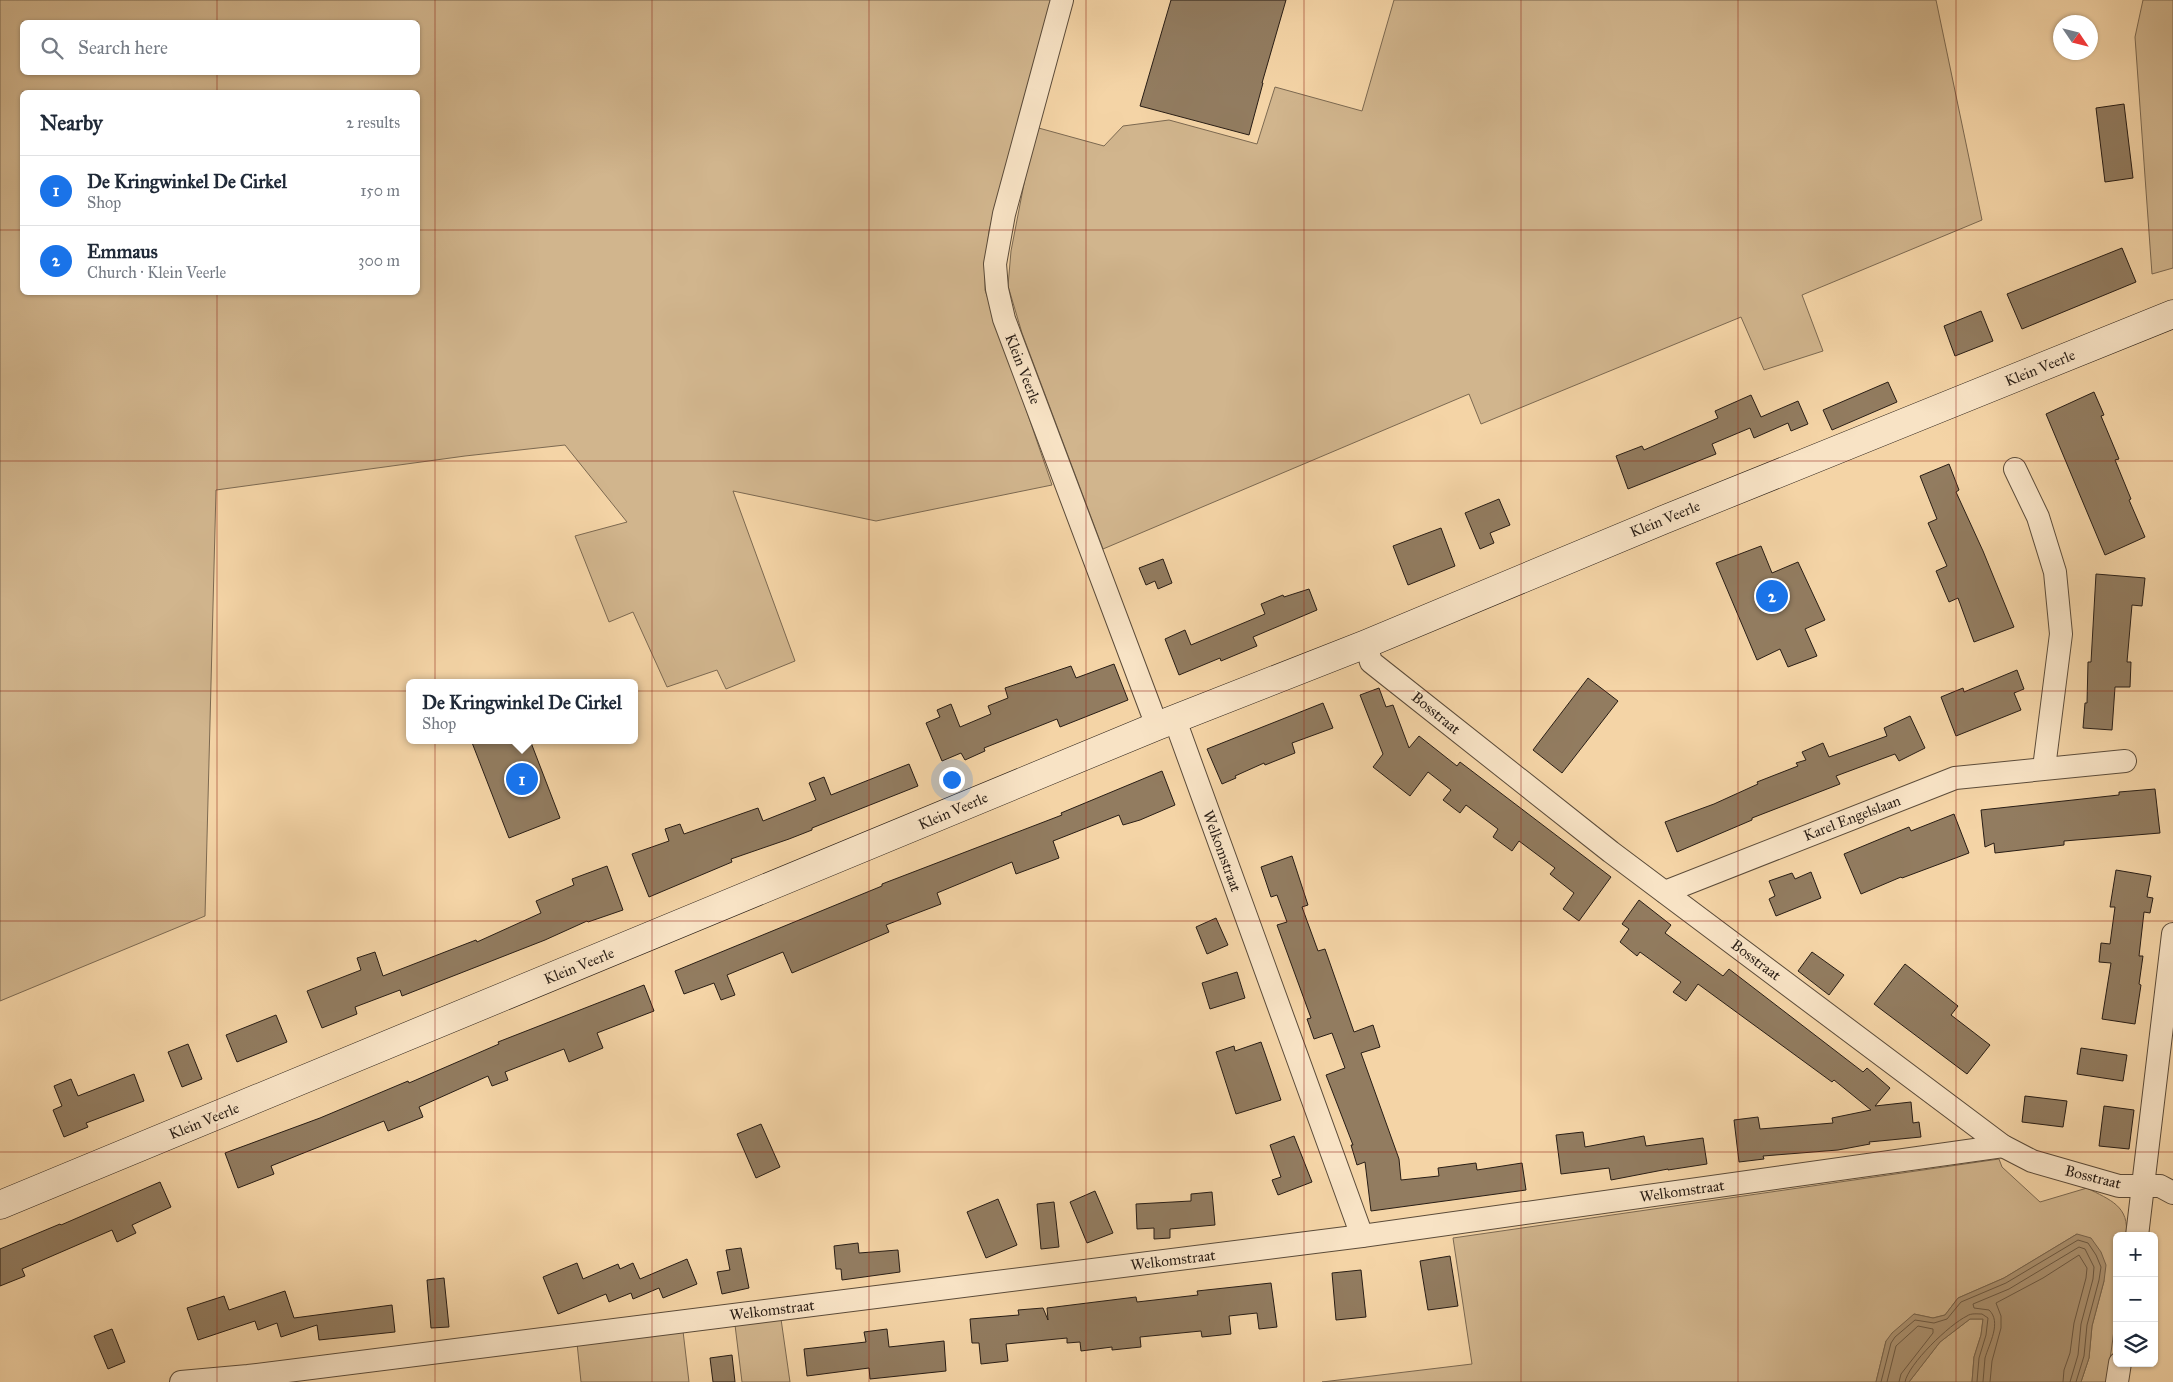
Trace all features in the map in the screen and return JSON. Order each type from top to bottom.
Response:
[{"type":"main road","name":"Klein Veerle","points":[[0,1205],[1166,723],[1366,644],[1672,516],[2173,314]]},
{"type":"street","name":"Klein Veerle","points":[[1062,0],[1004,214],[995,264],[997,289],[1004,319],[1166,723]]},
{"type":"street","points":[[2015,469],[2038,516],[2054,572],[2061,634],[2044,768]]},
{"type":"street","name":"Bosstraat","points":[[1366,644],[1371,662],[1611,852],[2003,1146],[2032,1161],[2119,1186],[2143,1186],[2137,1232]]},
{"type":"street","name":"Welkomstraat","points":[[1166,723],[1362,1236]]},
{"type":"street","name":"Karel Engelslaan","points":[[1665,892],[1955,778],[2125,761]]},
{"type":"street","points":[[2173,934],[2143,1186],[2160,1186],[2173,1193]]},
{"type":"street","name":"Welkomstraat","points":[[181,1382],[248,1376],[1362,1236],[2003,1146]]},
{"type":"street","points":[[2117,1382],[2119,1367]]},
{"type":"shaded area","points":[[0,0],[1055,0],[989,231],[985,269],[985,290],[1052,485],[876,521],[733,491],[795,661],[726,689],[717,670],[667,687],[633,612],[609,622],[575,536],[627,522],[565,445],[465,456],[216,490],[205,916],[0,1001]]},
{"type":"shaded area","points":[[1394,0],[1936,0],[1982,220],[1802,295],[1823,351],[1764,370],[1741,317],[1481,424],[1469,394],[1103,549],[1022,333],[1008,286],[1011,251],[1035,127],[1104,146],[1123,126],[1169,120],[1257,144],[1275,87],[1362,111]]},
{"type":"shaded area","points":[[2143,0],[2173,0],[2173,268],[2152,274],[2135,37]]},
{"type":"shaded area","points":[[1999,1159],[2002,1167],[2040,1202],[2087,1188],[2117,1205],[2125,1218],[2126,1226],[2126,1232],[2113,1232],[2113,1338],[2107,1382],[2081,1382],[2089,1358],[2092,1326],[2104,1281],[2077,1234],[2004,1278],[1958,1298],[1945,1315],[1933,1318],[1914,1314],[1886,1341],[1876,1382],[1322,1382],[1472,1364],[1453,1238]]},
{"type":"shaded area","points":[[781,1319],[790,1382],[742,1382],[735,1325]]},
{"type":"shaded area","points":[[1970,1319],[1983,1319],[1981,1335],[1974,1357],[1972,1382],[1909,1382],[1940,1342]]},
{"type":"shaded area","points":[[683,1331],[689,1382],[581,1382],[577,1343]]},
{"type":"water","points":[[2077,1234],[2091,1238],[2101,1252],[2106,1265],[2104,1281],[2092,1326],[2089,1358],[2081,1382],[1972,1382],[1974,1357],[1981,1335],[1983,1319],[1970,1319],[1940,1342],[1909,1382],[1876,1382],[1886,1341],[1892,1333],[1914,1314],[1933,1318],[1945,1315],[1958,1298],[2004,1278]]},
{"type":"building","points":[[1171,0],[1286,0],[1249,135],[1140,106]]},
{"type":"building","points":[[2124,104],[2133,178],[2105,182],[2096,108]]},
{"type":"building","points":[[2122,248],[2136,282],[2022,329],[2007,294]]},
{"type":"building","points":[[1981,311],[1993,341],[1955,356],[1944,326]]},
{"type":"building","points":[[1888,382],[1897,402],[1832,430],[1823,410]]},
{"type":"building","points":[[2094,392],[2104,415],[2101,416],[2119,459],[2115,460],[2131,499],[2129,500],[2145,537],[2105,555],[2046,414]]},
{"type":"building","points":[[1751,395],[1761,417],[1798,401],[1808,424],[1791,431],[1788,423],[1754,438],[1750,428],[1712,444],[1716,454],[1628,489],[1616,456],[1642,446],[1644,450],[1718,418],[1715,411]]},
{"type":"building","points":[[1949,464],[1959,490],[1956,492],[1983,551],[2014,627],[1974,642],[1958,598],[1949,602],[1936,571],[1947,566],[1928,523],[1937,519],[1920,476]]},
{"type":"building","points":[[1499,499],[1510,525],[1490,533],[1494,543],[1480,549],[1465,513]]},
{"type":"building","points":[[1441,528],[1455,566],[1408,585],[1393,546]]},
{"type":"building","points":[[1761,546],[1772,573],[1798,562],[1825,620],[1805,629],[1817,656],[1788,667],[1780,649],[1757,660],[1716,563]]},
{"type":"building","points":[[1163,559],[1172,583],[1158,589],[1155,581],[1146,585],[1139,568]]},
{"type":"building","points":[[2096,574],[2145,578],[2142,606],[2132,605],[2127,662],[2131,662],[2130,687],[2115,687],[2112,730],[2083,728],[2085,703],[2087,703],[2088,662],[2091,662]]},
{"type":"building","points":[[1309,589],[1317,610],[1253,637],[1257,646],[1221,661],[1220,658],[1179,675],[1165,639],[1185,630],[1191,645],[1265,614],[1261,604],[1283,595],[1284,597]]},
{"type":"building","points":[[1114,664],[1128,700],[1060,727],[1057,719],[984,748],[985,751],[965,760],[961,753],[942,761],[926,723],[940,717],[937,710],[951,704],[960,727],[991,714],[988,706],[1008,698],[1005,688],[1071,666],[1076,678]]},
{"type":"building","points":[[2017,670],[2024,689],[2014,693],[2021,710],[1956,736],[1941,697],[1963,688],[1964,692]]},
{"type":"building","points":[[1588,678],[1618,701],[1562,773],[1533,750]]},
{"type":"building","points":[[1379,688],[1386,707],[1393,705],[1409,748],[1419,736],[1457,766],[1460,762],[1611,877],[1579,921],[1563,909],[1574,893],[1550,874],[1555,868],[1519,841],[1512,851],[1493,837],[1498,829],[1466,805],[1460,813],[1443,800],[1451,790],[1428,772],[1410,796],[1373,767],[1383,754],[1360,695]]},
{"type":"building","points":[[1323,703],[1333,728],[1292,743],[1295,753],[1265,765],[1264,763],[1222,784],[1207,749]]},
{"type":"building","points":[[1910,716],[1925,748],[1899,761],[1895,754],[1836,776],[1840,784],[1752,818],[1752,820],[1677,852],[1665,822],[1714,804],[1758,784],[1757,782],[1798,766],[1796,763],[1806,760],[1802,752],[1823,743],[1829,757],[1887,736],[1884,728]]},
{"type":"building","points":[[473,744],[532,744],[560,818],[509,838]]},
{"type":"building","points":[[909,764],[918,786],[789,839],[731,859],[732,862],[649,897],[632,854],[669,841],[665,829],[680,824],[684,834],[758,808],[763,821],[816,800],[809,783],[824,777],[831,795]]},
{"type":"building","points":[[1162,771],[1175,805],[1123,825],[1119,815],[1053,841],[1059,858],[1016,874],[1012,862],[937,893],[941,904],[886,925],[889,932],[792,973],[783,952],[727,975],[735,995],[721,1000],[714,983],[684,994],[675,971],[882,886],[882,884],[1062,815],[1061,813]]},
{"type":"building","points":[[2155,789],[2160,833],[2064,841],[2064,845],[1995,853],[1994,843],[1985,847],[1981,810],[2119,795],[2119,792]]},
{"type":"building","points":[[1954,814],[1969,853],[1901,877],[1861,894],[1844,854],[1909,827],[1911,831]]},
{"type":"building","points":[[1292,856],[1308,905],[1302,907],[1318,951],[1325,949],[1354,1032],[1373,1025],[1380,1047],[1361,1053],[1399,1159],[1401,1180],[1439,1176],[1438,1168],[1476,1163],[1477,1170],[1522,1163],[1526,1190],[1371,1211],[1365,1162],[1357,1165],[1351,1145],[1353,1145],[1326,1075],[1345,1068],[1332,1033],[1314,1039],[1307,1019],[1311,1018],[1277,925],[1287,922],[1277,895],[1271,897],[1261,867]]},
{"type":"building","points":[[607,866],[623,910],[587,921],[545,940],[402,996],[400,990],[355,1007],[357,1014],[322,1028],[307,991],[361,970],[357,958],[375,952],[383,976],[476,940],[477,942],[541,913],[536,901],[574,885],[572,879]]},
{"type":"building","points":[[2116,870],[2151,876],[2147,897],[2153,898],[2150,913],[2144,912],[2139,956],[2143,956],[2139,984],[2141,985],[2135,1024],[2102,1019],[2111,963],[2099,962],[2101,943],[2110,944],[2115,907],[2110,907]]},
{"type":"building","points":[[1811,872],[1821,898],[1776,916],[1769,899],[1775,896],[1769,881],[1792,873],[1795,879]]},
{"type":"building","points":[[1639,900],[1671,925],[1665,933],[1723,976],[1729,969],[1863,1072],[1867,1068],[1890,1088],[1875,1106],[1911,1102],[1913,1123],[1919,1122],[1921,1137],[1869,1142],[1870,1144],[1838,1150],[1763,1156],[1764,1159],[1739,1162],[1734,1120],[1758,1117],[1760,1129],[1833,1123],[1832,1118],[1871,1110],[1834,1080],[1832,1082],[1698,984],[1686,1001],[1673,992],[1681,982],[1640,952],[1637,956],[1620,942],[1629,929],[1622,924]]},
{"type":"building","points":[[1216,918],[1228,945],[1207,954],[1196,927]]},
{"type":"building","points":[[1812,952],[1844,975],[1829,995],[1798,971]]},
{"type":"building","points":[[1905,964],[1958,1006],[1951,1015],[1990,1045],[1967,1074],[1874,1004]]},
{"type":"building","points":[[1237,972],[1245,998],[1210,1009],[1202,983]]},
{"type":"building","points":[[644,985],[654,1011],[597,1033],[603,1048],[569,1062],[564,1049],[505,1072],[508,1080],[492,1086],[488,1076],[419,1107],[423,1117],[388,1131],[384,1121],[271,1166],[274,1174],[238,1188],[225,1153],[320,1118],[408,1081],[409,1083],[499,1044],[498,1042]]},
{"type":"building","points":[[276,1015],[287,1042],[237,1062],[226,1035]]},
{"type":"building","points":[[1261,1042],[1281,1100],[1236,1114],[1216,1052],[1234,1046],[1235,1051]]},
{"type":"building","points":[[188,1044],[202,1079],[182,1087],[168,1052]]},
{"type":"building","points":[[2081,1048],[2127,1055],[2123,1081],[2077,1074]]},
{"type":"building","points":[[134,1074],[144,1101],[86,1123],[88,1127],[64,1137],[53,1110],[62,1106],[54,1086],[71,1079],[78,1096]]},
{"type":"building","points":[[2025,1096],[2067,1101],[2063,1127],[2022,1122]]},
{"type":"building","points":[[2104,1106],[2134,1110],[2129,1149],[2099,1146]]},
{"type":"building","points":[[761,1124],[780,1167],[756,1178],[737,1134]]},
{"type":"building","points":[[1583,1132],[1585,1147],[1644,1136],[1646,1146],[1703,1138],[1707,1164],[1611,1180],[1609,1168],[1561,1174],[1556,1135]]},
{"type":"building","points":[[1294,1136],[1312,1182],[1278,1195],[1272,1180],[1281,1177],[1270,1145]]},
{"type":"building","points":[[160,1182],[171,1207],[132,1225],[136,1233],[117,1242],[112,1230],[22,1269],[25,1276],[0,1286],[0,1249]]},
{"type":"building","points":[[1095,1191],[1113,1233],[1087,1243],[1070,1202]]},
{"type":"building","points":[[1212,1192],[1215,1225],[1170,1229],[1170,1238],[1154,1239],[1154,1228],[1137,1229],[1136,1204],[1191,1201],[1191,1194]]},
{"type":"building","points":[[998,1199],[1017,1245],[986,1258],[967,1212]]},
{"type":"building","points":[[1054,1202],[1059,1247],[1041,1249],[1037,1204]]},
{"type":"building","points":[[858,1243],[859,1253],[898,1250],[900,1272],[842,1280],[841,1269],[836,1269],[834,1246]]},
{"type":"building","points":[[741,1248],[749,1288],[722,1294],[717,1272],[730,1270],[726,1250]]},
{"type":"building","points":[[1450,1256],[1458,1306],[1428,1310],[1420,1261]]},
{"type":"building","points":[[687,1259],[697,1284],[663,1298],[659,1288],[633,1299],[631,1293],[609,1302],[606,1294],[558,1314],[543,1277],[577,1263],[583,1279],[618,1264],[620,1269],[633,1263],[640,1279]]},
{"type":"building","points":[[1361,1270],[1366,1317],[1336,1320],[1332,1273]]},
{"type":"building","points":[[444,1278],[449,1327],[431,1328],[427,1280]]},
{"type":"building","points":[[1271,1283],[1277,1327],[1259,1329],[1257,1313],[1229,1316],[1231,1334],[1202,1337],[1201,1331],[1140,1337],[1141,1347],[1112,1350],[1112,1347],[1081,1351],[1080,1342],[1067,1343],[1067,1338],[1006,1344],[1008,1361],[981,1364],[979,1343],[972,1343],[970,1319],[1019,1315],[1018,1310],[1043,1308],[1048,1320],[1047,1308],[1136,1297],[1137,1302],[1198,1295],[1197,1291]]},
{"type":"building","points":[[285,1291],[294,1318],[392,1305],[395,1332],[319,1340],[317,1325],[281,1337],[277,1323],[258,1330],[255,1321],[198,1340],[187,1308],[224,1296],[229,1310]]},
{"type":"building","points":[[112,1329],[125,1362],[108,1369],[94,1336]]},
{"type":"building","points":[[887,1329],[889,1347],[944,1341],[946,1371],[870,1379],[869,1368],[807,1376],[804,1349],[866,1342],[864,1332]]},
{"type":"building","points":[[732,1355],[735,1382],[713,1382],[710,1358]]},
{"type":"place","name":"Emmaus","points":[[1772,596]]},
{"type":"place","name":"De Kringwinkel De Cirkel","points":[[522,779]]}]
